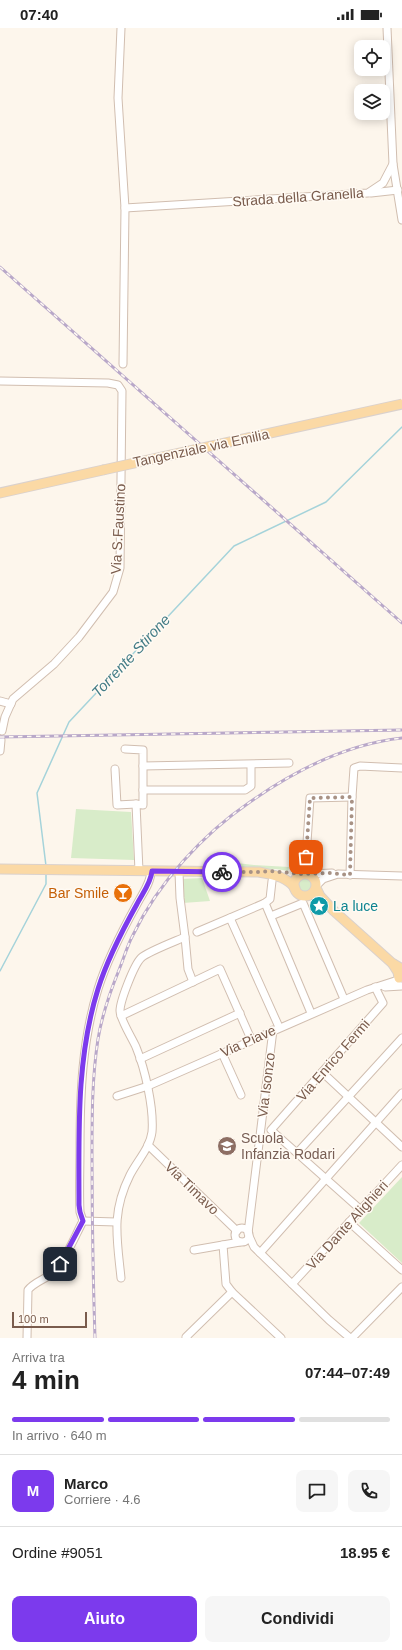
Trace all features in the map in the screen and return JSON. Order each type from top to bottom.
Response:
[{"type":"main road","name":"Tangenziale via Emilia","points":[[0,493],[402,404]]},
{"type":"main road","points":[[2,869],[179,872],[271,871],[306,874],[315,878],[320,896],[334,911],[392,963],[401,979]]},
{"type":"main road","points":[[259,872],[278,876],[290,882],[298,893],[320,901],[334,911]]},
{"type":"main road","points":[[294,888],[295,880],[306,874]]},
{"type":"main road","points":[[307,896],[313,893],[317,886]]},
{"type":"street","points":[[121,28],[118,98],[125,208],[123,364]]},
{"type":"street","points":[[387,28],[393,164],[402,220]]},
{"type":"street","name":"Strada della Granella","points":[[125,208],[368,193],[383,183],[393,164]]},
{"type":"street","points":[[368,193],[398,190]]},
{"type":"street","name":"Via S.Faustino","points":[[0,381],[108,383],[118,385],[122,391],[120,568],[113,592],[69,649],[54,664],[17,694],[5,717],[2,732]]},
{"type":"street","points":[[0,700],[11,704]]},
{"type":"street","points":[[0,751],[1,740]]},
{"type":"street","points":[[115,769],[117,805],[143,805],[143,750],[125,749]]},
{"type":"street","points":[[143,766],[289,764]]},
{"type":"street","points":[[143,790],[246,790],[252,786],[251,765]]},
{"type":"street","points":[[350,875],[354,768],[360,766],[402,768]]},
{"type":"street","points":[[352,797],[310,798],[306,857],[304,866],[306,874],[331,873],[402,876]]},
{"type":"street","points":[[136,804],[139,871]]},
{"type":"street","points":[[27,1338],[28,1290],[31,1286],[55,1272],[83,1221],[80,1212],[79,1112],[82,1067],[88,1034],[98,990],[105,968],[115,946],[146,889],[152,871]]},
{"type":"street","points":[[179,872],[180,898],[188,968],[193,982]]},
{"type":"street","points":[[317,886],[323,879],[338,874]]},
{"type":"street","points":[[197,932],[270,900],[272,881]]},
{"type":"street","points":[[265,903],[311,1013]]},
{"type":"street","points":[[271,916],[303,903],[344,999]]},
{"type":"street","points":[[230,918],[276,1029]]},
{"type":"street","points":[[120,1278],[116,1222],[117,1207],[130,1175],[148,1145],[152,1134],[152,1121],[148,1086],[140,1058],[121,1016],[120,1010],[129,977],[141,958],[185,937]]},
{"type":"street","points":[[121,1016],[220,970],[251,1039]]},
{"type":"street","name":"Via Piave","points":[[117,1096],[148,1086],[344,999],[401,979]]},
{"type":"street","name":"Via Enrico Fermi","points":[[297,1153],[271,1130],[383,1003],[377,987]]},
{"type":"street","points":[[140,1058],[240,1013]]},
{"type":"street","name":"Via Isonzo","points":[[248,1234],[263,1104],[276,1029]]},
{"type":"street","points":[[361,1210],[297,1153],[349,1098],[402,1038]]},
{"type":"street","points":[[222,1053],[241,1095]]},
{"type":"street","points":[[322,1072],[402,1147]]},
{"type":"street","points":[[260,1253],[402,1093]]},
{"type":"street","name":"Via Timavo","points":[[148,1145],[238,1231]]},
{"type":"street","name":"Via Dante Alighieri","points":[[292,1284],[402,1165]]},
{"type":"street","name":"Via Isonzo","points":[[223,1245],[238,1231],[251,1212]]},
{"type":"street","points":[[83,1221],[116,1222]]},
{"type":"street","points":[[349,1222],[402,1270]]},
{"type":"street","points":[[254,1247],[237,1240],[238,1231],[247,1230],[254,1247],[329,1320],[351,1338],[402,1287]]},
{"type":"street","points":[[194,1250],[241,1242],[247,1240],[248,1234]]},
{"type":"street","points":[[223,1245],[226,1284],[232,1292],[281,1338]]},
{"type":"street","points":[[187,1338],[186,1337],[232,1292]]},
{"type":"street","points":[[329,1320],[344,1338]]},
{"type":"green space","points":[[76,809],[131,812],[134,860],[71,858]]},
{"type":"green space","points":[[228,862],[289,867],[288,871],[276,869],[228,868]]},
{"type":"green space","points":[[202,878],[210,901],[183,903],[181,879]]},
{"type":"green space","points":[[302,878],[308,878],[312,882],[312,888],[308,892],[302,892],[298,888],[298,882]]},
{"type":"green space","points":[[402,1177],[402,1263],[359,1223]]},
{"type":"waterway","name":"Torrente Stirone","points":[[46,866],[37,793],[69,722],[234,546],[326,502],[402,427]]},
{"type":"waterway","name":"Torrente Stirone","points":[[0,971],[46,884],[46,872]]},
{"type":"railway","points":[[0,267],[402,623]]},
{"type":"railway","points":[[0,737],[402,730]]},
{"type":"railway","points":[[95,1338],[92,1156],[93,1083],[98,1039],[104,1012],[112,987],[133,935],[155,897],[183,861],[215,829],[250,802],[285,780],[322,761],[361,746],[402,738]]},
{"type":"way so far","points":[[222,872],[271,871],[300,874],[331,873],[350,875],[352,797],[310,798],[306,857]]},
{"type":"place","name":"Bar Smile","points":[[123,893]]},
{"type":"place","name":"La luce","points":[[319,906]]},
{"type":"place","name":"Scuola Infanzia Rodari","points":[[227,1146]]},
{"type":"route","points":[[60,1264],[83,1221],[79,1205],[79,1112],[82,1067],[98,990],[105,968],[115,946],[146,889],[152,871],[222,872]]}]
